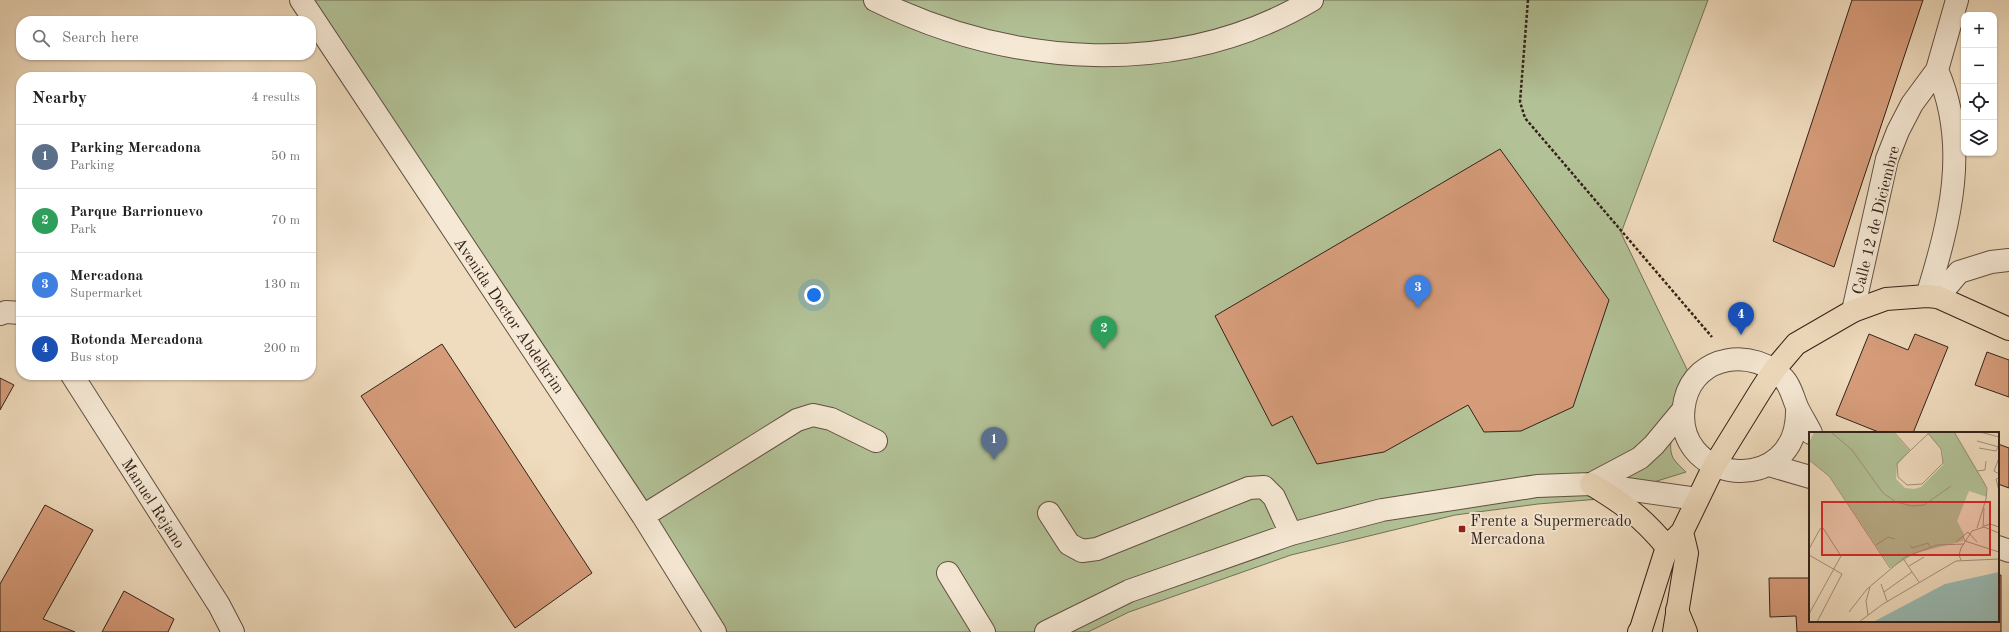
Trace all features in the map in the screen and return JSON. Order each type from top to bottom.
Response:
[{"type":"main road","points":[[1640,632],[1675,540],[1714,466],[1774,370],[1796,344],[1853,311],[1886,299],[1932,297],[2009,329]]},
{"type":"main road","points":[[1591,484],[1675,540],[1687,553],[1674,632]]},
{"type":"main road","points":[[1677,610],[1686,632]]},
{"type":"street","name":"Avenida Doctor Abdelkrim","points":[[301,0],[312,16]]},
{"type":"street","points":[[876,0],[926,23],[958,34],[996,44],[1035,51],[1075,55],[1113,56],[1151,53],[1188,47],[1225,37],[1264,23],[1312,0]]},
{"type":"street","name":"Calle 12 de Diciembre","points":[[1853,311],[1887,159],[1898,131],[1912,104],[1937,70],[1957,0]]},
{"type":"street","name":"Avenida Doctor Abdelkrim","points":[[316,23],[643,516],[715,632]]},
{"type":"street","points":[[1932,297],[1948,220],[1955,161],[1955,132],[1952,111],[1946,90],[1937,70]]},
{"type":"street","points":[[1932,297],[1959,272],[1991,262],[2009,260]]},
{"type":"street","points":[[0,314],[6,312],[16,313]]},
{"type":"street","points":[[1797,408],[1797,421],[1789,447],[1769,465],[1755,471],[1740,473],[1724,470],[1714,466],[1697,454],[1688,440],[1684,425],[1683,410],[1686,396],[1693,382],[1716,364],[1731,359],[1746,358],[1761,362],[1774,370],[1785,381],[1793,394],[1797,408],[1810,432]]},
{"type":"street","name":"Manuel Rejano","points":[[75,380],[219,605],[233,632]]},
{"type":"street","points":[[1591,484],[1640,458],[1654,445],[1683,410]]},
{"type":"street","points":[[643,516],[796,420],[813,415],[831,419],[876,440]]},
{"type":"street","points":[[1769,465],[1809,477]]},
{"type":"street","points":[[1046,632],[1129,591],[1291,534],[1382,510],[1537,486],[1591,484],[1697,499]]},
{"type":"street","points":[[1049,513],[1069,544],[1082,551],[1097,549],[1249,488],[1264,487],[1274,497],[1291,534]]},
{"type":"street","points":[[1999,547],[2009,551]]},
{"type":"street","points":[[948,573],[984,632]]},
{"type":"path","points":[[1528,0],[1520,102],[1524,118],[1731,359]]},
{"type":"green space","points":[[300,0],[1708,0],[1621,233],[1696,388],[1677,422],[1671,441],[1673,458],[1686,472],[1599,499],[1538,504],[1455,515],[1291,555],[1129,612],[1088,632],[713,632],[316,24],[316,16],[310,16]]},
{"type":"building","points":[[1852,0],[1923,0],[1834,267],[1773,241]]},
{"type":"building","points":[[1500,149],[1609,300],[1573,407],[1521,431],[1484,432],[1468,405],[1384,452],[1317,464],[1292,416],[1272,426],[1215,316]]},
{"type":"building","points":[[1869,334],[1908,350],[1915,334],[1948,347],[1913,432],[1878,432],[1836,415]]},
{"type":"building","points":[[442,344],[592,573],[515,628],[361,396]]},
{"type":"building","points":[[1987,352],[2009,360],[2009,397],[1975,385]]},
{"type":"building","points":[[0,378],[14,385],[0,410]]},
{"type":"building","points":[[1999,444],[2009,448],[2009,488],[1999,484]]},
{"type":"building","points":[[45,505],[93,530],[43,619],[75,632],[0,632],[0,584]]},
{"type":"building","points":[[1999,575],[2001,575],[2001,632],[1797,632],[1796,616],[1770,617],[1769,578],[1809,578],[1809,622],[1999,622]]},
{"type":"building","points":[[124,591],[174,619],[168,632],[102,632]]},
{"type":"place","name":"Mercadona","points":[[1418,308]]},
{"type":"place","name":"Rotonda Mercadona","points":[[1741,335]]},
{"type":"place","name":"Parque Barrionuevo","points":[[1104,349]]},
{"type":"place","name":"Parking Mercadona","points":[[994,460]]},
{"type":"place","name":"Frente a Supermercado Mercadona","points":[[1462,529]]}]
